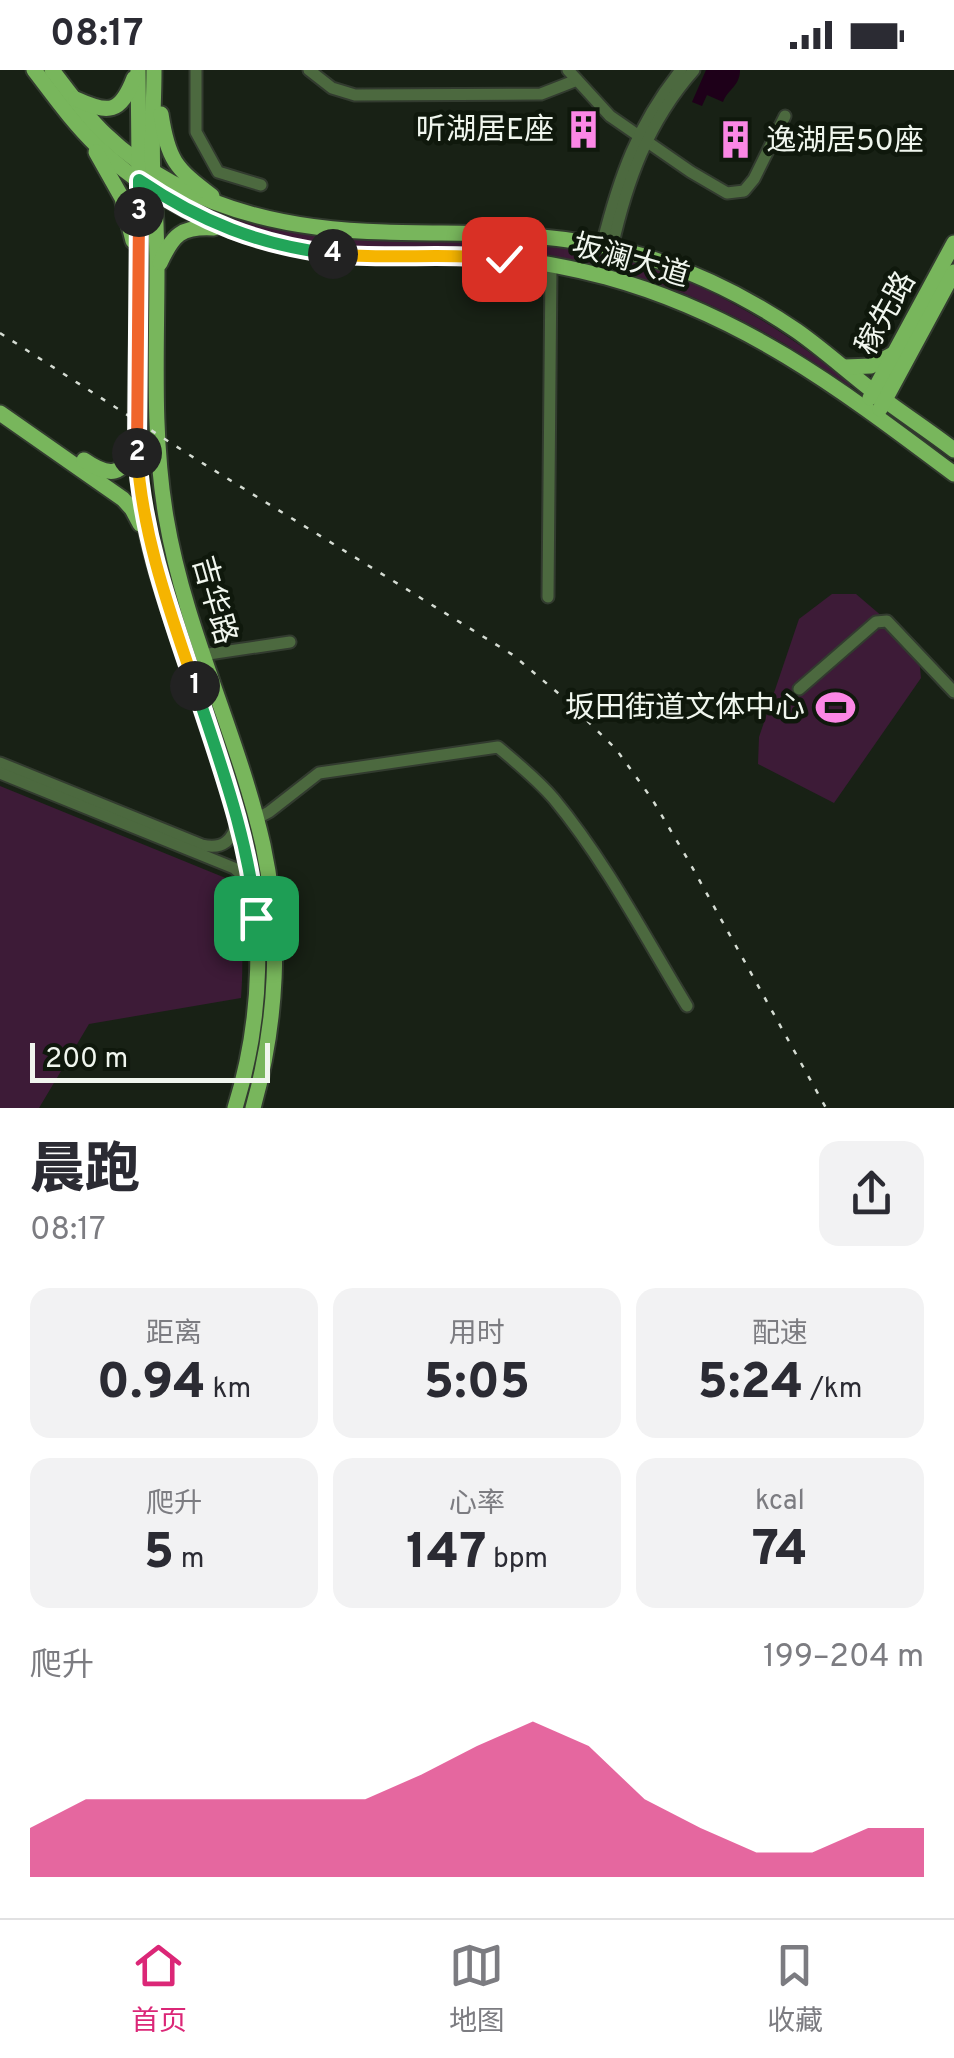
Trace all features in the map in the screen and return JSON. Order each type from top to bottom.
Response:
[{"type":"main road","points":[[34,70],[87,136],[117,164],[149,181],[154,70]]},
{"type":"main road","points":[[52,70],[104,133],[139,163]]},
{"type":"main road","points":[[73,98],[97,108],[114,107],[128,96],[138,70]]},
{"type":"main road","name":"吉华路","points":[[138,70],[139,163],[149,181],[157,214],[155,399],[160,474],[178,576],[256,819],[271,893],[274,964],[269,1034],[253,1108]]},
{"type":"main road","points":[[154,70],[170,155],[184,174],[228,208]]},
{"type":"main road","points":[[87,136],[122,198],[139,268]]},
{"type":"main road","name":"吉华路","points":[[149,181],[139,268],[140,493],[161,584],[239,820],[258,941],[256,998],[235,1108]]},
{"type":"main road","name":"坂澜大道","points":[[149,181],[228,208],[282,221],[382,232],[516,233],[607,246],[676,267],[733,293],[788,325],[954,450]]},
{"type":"main road","name":"坂澜大道","points":[[149,181],[189,212],[228,229],[288,247],[371,257],[466,256],[550,265],[628,283],[704,312],[789,356],[954,474]]},
{"type":"main road","points":[[157,268],[180,233],[196,227],[228,229]]},
{"type":"main road","name":"稼先路","points":[[900,358],[954,243]]},
{"type":"main road","name":"稼先路","points":[[870,413],[954,272]]},
{"type":"main road","points":[[842,366],[871,366],[900,358],[902,395],[916,422]]},
{"type":"main road","points":[[0,401],[102,471],[110,472],[126,464],[137,437]]},
{"type":"main road","points":[[0,413],[123,499],[148,539]]},
{"type":"street","points":[[196,70],[196,132],[218,172],[261,185]]},
{"type":"street","points":[[309,70],[332,88],[355,94],[541,94],[572,75],[610,116],[727,193],[744,190],[754,179],[785,116]]},
{"type":"street","points":[[607,246],[642,138],[660,114],[679,74],[694,70]]},
{"type":"street","points":[[548,598],[550,265]]},
{"type":"street","points":[[799,689],[876,622],[887,621],[954,692]]},
{"type":"street","points":[[202,655],[290,642]]},
{"type":"street","points":[[256,819],[319,772],[498,747],[552,797],[579,832],[687,1006]]},
{"type":"street","points":[[0,763],[212,847],[229,842],[239,820]]},
{"type":"street","points":[[0,773],[234,868],[252,884]]},
{"type":"shaded area","points":[[706,70],[740,70],[723,102],[707,95],[702,106],[692,102]]},
{"type":"shaded area","points":[[212,211],[276,228],[341,238],[514,241],[610,255],[694,284],[734,304],[773,327],[851,384],[850,387],[768,334],[725,312],[682,293],[591,264],[494,248],[327,243],[268,231]]},
{"type":"shaded area","name":"坂田街道文体中心","points":[[832,594],[856,594],[918,647],[921,678],[834,803],[758,764],[759,737],[799,619]]},
{"type":"shaded area","points":[[0,786],[228,879],[235,883],[239,912],[241,998],[89,1024],[39,1108],[0,1108]]},
{"type":"railway","points":[[0,333],[513,655],[565,699],[616,749],[652,799],[826,1108]]},
{"type":"place","name":"听湖居E座","points":[[584,129]]},
{"type":"place","name":"逸湖居50座","points":[[736,140]]},
{"type":"place","name":"坂田街道文体中心","points":[[835,707]]},
{"type":"route","points":[[256,918],[251,872],[235,806],[154,562],[140,493],[139,180],[208,221],[288,247],[350,256],[504,259]]}]
